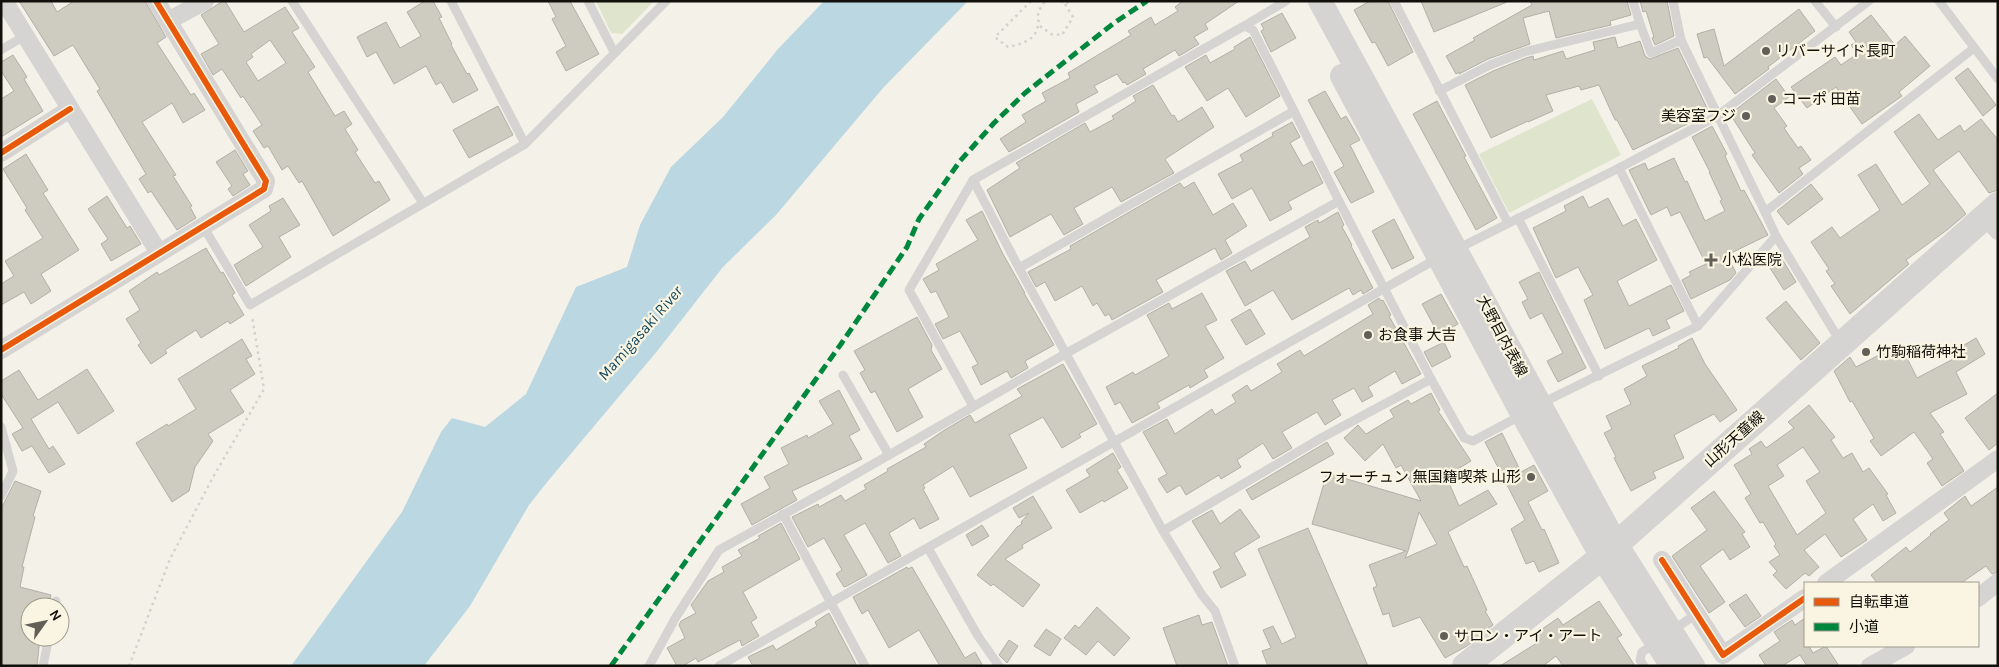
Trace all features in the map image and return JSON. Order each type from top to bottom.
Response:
[{"type":"main road","name":"大野目内表線","points":[[1303,1],[1446,254],[1609,551],[1664,637],[1693,666]]},
{"type":"main road","name":"大野目内表線","points":[[1320,1],[1446,254]]},
{"type":"main road","name":"山形天童線","points":[[1465,666],[1609,551],[1842,344],[1993,217]]},
{"type":"main road","name":"大野目内表線","points":[[1664,637],[1672,666]]},
{"type":"street","points":[[4,1],[158,253]]},
{"type":"street","points":[[1,350],[264,189],[266,181],[156,1]]},
{"type":"street","points":[[168,21],[205,1]]},
{"type":"street","points":[[1,153],[70,109]]},
{"type":"street","points":[[1827,582],[1998,459]]},
{"type":"street","points":[[1662,560],[1727,660],[1804,599]]},
{"type":"street","points":[[1979,597],[1998,582]]},
{"type":"street","points":[[1870,666],[1904,647]]},
{"type":"lane","points":[[292,1],[422,203]]},
{"type":"lane","points":[[451,1],[525,144]]},
{"type":"lane","points":[[588,1],[614,52]]},
{"type":"lane","points":[[203,226],[250,305],[525,144],[666,1]]},
{"type":"lane","points":[[974,406],[909,290],[973,180],[1286,1]]},
{"type":"lane","points":[[1394,1],[1508,223]]},
{"type":"lane","points":[[1633,1],[1651,53],[1681,40]]},
{"type":"lane","points":[[1673,1],[1681,40],[1776,236],[1842,344]]},
{"type":"lane","points":[[1815,1],[1836,27]]},
{"type":"lane","points":[[719,666],[831,604],[1383,288],[1717,116],[1869,1]]},
{"type":"lane","points":[[1940,1],[1998,78]]},
{"type":"lane","points":[[1440,90],[1490,65],[1524,52],[1640,24]]},
{"type":"lane","points":[[1244,26],[1254,30],[1383,288],[1464,438],[1473,441],[1698,326],[1776,236]]},
{"type":"lane","points":[[1,50],[26,35]]},
{"type":"lane","points":[[1765,212],[1974,48]]},
{"type":"lane","points":[[1020,268],[1294,111]]},
{"type":"lane","points":[[1619,168],[1698,326]]},
{"type":"lane","points":[[973,180],[1065,354],[1163,530],[1202,595],[1215,611],[1235,666]]},
{"type":"lane","points":[[649,666],[676,617],[718,550],[889,456],[1065,354],[1339,201]]},
{"type":"lane","points":[[1518,218],[1599,376]]},
{"type":"lane","points":[[843,375],[889,456]]},
{"type":"lane","points":[[1163,530],[1323,436],[1431,379]]},
{"type":"lane","points":[[1,427],[13,471],[1,496]]},
{"type":"lane","points":[[783,514],[865,666]]},
{"type":"lane","points":[[928,548],[978,636],[998,666]]},
{"type":"lane","points":[[1644,666],[1640,660],[1642,652],[1696,614]]},
{"type":"lane","points":[[43,666],[47,647]]},
{"type":"path","points":[[1031,1],[995,37],[1008,47],[1021,44],[1034,35],[1040,26],[1038,12],[1045,1]]},
{"type":"path","points":[[1040,26],[1050,34],[1062,35],[1072,17],[1065,4],[1061,1]]},
{"type":"path","points":[[1065,4],[1070,1]]},
{"type":"path","points":[[129,666],[170,559],[212,479],[264,390],[250,305]]},
{"type":"green space","points":[[596,1],[654,1],[622,34],[611,33]]},
{"type":"green space","points":[[1592,99],[1621,155],[1509,213],[1479,154]]},
{"type":"water","name":"Mamigasaki River","points":[[824,1],[968,1],[883,88],[776,215],[723,267],[658,350],[529,505],[470,606],[424,666],[291,666],[402,512],[441,432],[452,418],[485,427],[526,394],[576,287],[627,267],[640,225],[671,167],[723,117],[778,49]]},
{"type":"building","points":[[19,1],[51,1],[57,12],[74,1],[145,1],[166,37],[157,43],[191,95],[194,93],[205,110],[183,123],[172,103],[142,122],[176,175],[173,176],[192,206],[190,207],[196,218],[177,230],[151,191],[148,193],[139,179],[146,174],[97,91],[100,89],[73,45],[54,56]]},
{"type":"building","points":[[225,1],[244,32],[285,7],[299,28],[292,32],[315,67],[308,72],[335,116],[344,111],[352,124],[345,129],[358,150],[355,152],[375,183],[379,181],[390,200],[333,236],[302,181],[299,183],[288,166],[282,170],[268,146],[264,148],[253,131],[262,125],[243,96],[241,98],[222,69],[213,75],[201,54],[219,44],[201,15]],"holes":[[[270,40],[286,63],[258,81],[246,62],[253,57],[251,54]]]},
{"type":"building","points":[[425,1],[433,1],[442,17],[439,18],[451,45],[478,90],[453,103],[441,82],[436,85],[426,66],[394,84],[376,52],[367,57],[357,37],[386,22],[400,48],[421,36],[407,12]]},
{"type":"building","points":[[548,1],[570,1],[599,54],[566,71],[556,52],[566,46],[552,19],[556,17]]},
{"type":"building","points":[[1183,1],[1239,1],[1205,24],[1208,29],[1194,37],[1199,44],[1179,56],[1175,50],[1143,69],[1146,74],[1127,85],[1125,82],[1123,83],[1117,74],[1094,86],[1098,92],[1076,104],[1079,112],[1009,152],[1000,139],[1026,122],[1022,115],[1046,101],[1042,93],[1070,78],[1068,73],[1131,35],[1128,31],[1151,17],[1155,25],[1178,11],[1175,7]]},
{"type":"building","points":[[1370,1],[1388,1],[1413,52],[1388,66],[1375,42],[1372,43],[1354,10]]},
{"type":"building","points":[[1421,1],[1507,1],[1507,2],[1434,32]]},
{"type":"building","points":[[1530,1],[1627,1],[1631,15],[1610,21],[1611,25],[1556,38],[1549,11],[1523,18],[1530,44],[1488,59],[1456,74],[1446,56],[1475,40],[1473,38],[1532,5]]},
{"type":"building","points":[[1640,1],[1667,1],[1674,36],[1655,45],[1646,11],[1643,12]]},
{"type":"building","name":"リバーサイド長町","points":[[1799,9],[1815,31],[1735,94],[1707,57],[1704,58],[1697,34],[1714,29],[1724,66]]},
{"type":"building","points":[[1282,13],[1296,38],[1271,52],[1261,31],[1264,29],[1261,24]]},
{"type":"building","points":[[1871,15],[1895,45],[1905,36],[1930,66],[1899,92],[1902,96],[1862,124],[1836,87],[1807,108],[1791,87],[1835,57],[1841,65],[1857,54],[1851,45],[1856,42],[1849,32]]},
{"type":"building","points":[[1250,37],[1280,96],[1246,117],[1228,88],[1207,101],[1185,67],[1206,55],[1210,63],[1235,49],[1234,47]]},
{"type":"building","points":[[1615,37],[1618,48],[1640,41],[1645,56],[1650,59],[1678,48],[1708,110],[1704,112],[1706,115],[1633,150],[1617,120],[1615,120],[1599,85],[1581,90],[1579,86],[1546,95],[1553,111],[1491,138],[1465,85],[1526,58],[1533,56],[1534,60],[1563,51],[1566,59],[1595,50],[1593,42]]},
{"type":"building","points":[[13,55],[27,77],[24,79],[43,111],[1,137],[1,99],[14,91],[1,71],[1,62]]},
{"type":"building","points":[[1968,68],[1996,105],[1983,116],[1955,78]]},
{"type":"building","points":[[1776,79],[1789,97],[1774,108],[1787,126],[1784,128],[1798,148],[1801,146],[1811,160],[1799,168],[1803,174],[1779,193],[1752,155],[1755,153],[1730,114]]},
{"type":"building","points":[[1153,85],[1172,116],[1174,115],[1178,122],[1202,107],[1214,127],[1165,159],[1174,173],[1121,202],[1112,187],[1074,208],[1083,224],[1064,235],[1051,214],[1010,237],[987,190],[1020,168],[1016,163],[1085,123],[1090,132],[1114,119],[1112,116],[1136,101],[1133,96]]},
{"type":"building","points":[[1325,91],[1341,119],[1346,116],[1360,140],[1350,145],[1374,192],[1351,203],[1334,172],[1344,166],[1308,100]]},
{"type":"building","points":[[1437,101],[1466,156],[1464,157],[1497,218],[1476,230],[1413,114]]},
{"type":"building","points":[[498,106],[513,135],[469,158],[453,130]]},
{"type":"building","points":[[1919,114],[1938,140],[1960,125],[1964,132],[1981,119],[1998,140],[1998,190],[1989,193],[1959,151],[1933,170],[1966,214],[1906,260],[1909,264],[1850,314],[1831,286],[1835,284],[1826,271],[1829,269],[1811,242],[1832,227],[1840,238],[1880,210],[1858,175],[1876,164],[1902,205],[1930,184],[1894,132]]},
{"type":"building","points":[[1292,122],[1300,137],[1290,143],[1303,166],[1312,161],[1323,183],[1288,202],[1292,209],[1270,221],[1252,188],[1232,199],[1218,174],[1243,161],[1240,155],[1273,136],[1272,133]]},
{"type":"building","points":[[1712,126],[1727,154],[1725,156],[1741,191],[1744,190],[1768,235],[1727,255],[1736,273],[1730,280],[1691,299],[1682,280],[1691,275],[1689,272],[1706,264],[1680,212],[1671,216],[1667,207],[1651,215],[1629,170],[1645,163],[1648,170],[1674,158],[1685,182],[1687,181],[1705,221],[1725,211],[1710,172],[1692,137]]},
{"type":"building","points":[[235,150],[248,171],[243,174],[250,185],[233,196],[228,189],[232,186],[216,162]]},
{"type":"building","points":[[26,154],[48,190],[43,193],[79,250],[41,274],[51,291],[31,304],[24,292],[1,305],[1,284],[14,276],[5,261],[43,238],[25,210],[27,208],[3,169]]},
{"type":"building","points":[[1194,182],[1213,215],[1233,203],[1247,226],[1225,240],[1232,253],[1221,260],[1215,248],[1156,280],[1163,292],[1112,320],[1109,314],[1105,316],[1097,303],[1093,306],[1082,286],[1055,301],[1045,282],[1036,287],[1028,272],[1071,249],[1070,246],[1180,183],[1184,188]]},
{"type":"building","points":[[1811,184],[1823,199],[1788,225],[1777,211]]},
{"type":"building","points":[[107,196],[127,228],[130,226],[141,244],[111,261],[101,244],[108,239],[88,209]]},
{"type":"building","points":[[1583,196],[1589,208],[1608,198],[1623,226],[1636,219],[1657,260],[1617,281],[1629,306],[1671,285],[1684,311],[1666,320],[1670,328],[1653,336],[1649,328],[1605,349],[1584,300],[1593,295],[1578,267],[1556,278],[1533,228],[1566,211],[1564,206]]},
{"type":"building","points":[[283,198],[300,225],[279,237],[291,257],[246,286],[234,265],[263,247],[249,225],[271,211],[269,206]]},
{"type":"building","points":[[982,211],[1003,254],[1054,345],[1025,361],[1028,368],[1011,378],[1007,371],[981,385],[972,367],[978,364],[960,331],[943,339],[935,324],[949,317],[936,291],[931,293],[923,279],[939,270],[936,264],[978,240],[966,220]]},
{"type":"building","points":[[1338,212],[1344,225],[1342,227],[1373,288],[1363,294],[1361,290],[1353,295],[1349,288],[1292,320],[1273,290],[1245,306],[1226,271],[1245,261],[1251,271],[1310,237],[1305,227],[1318,220],[1319,223]]},
{"type":"building","points":[[1394,219],[1414,258],[1392,269],[1372,231]]},
{"type":"building","points":[[206,248],[235,293],[232,295],[244,315],[230,324],[228,321],[201,338],[196,330],[165,350],[167,353],[151,364],[138,345],[141,343],[126,319],[140,310],[129,291],[157,272],[159,275]]},
{"type":"building","points":[[1778,252],[1796,282],[1784,290],[1765,260]]},
{"type":"building","points":[[1539,272],[1586,368],[1558,382],[1547,361],[1563,353],[1542,313],[1530,319],[1522,302],[1528,299],[1519,282]]},
{"type":"building","points":[[1202,293],[1217,320],[1205,326],[1224,358],[1204,370],[1208,377],[1190,388],[1189,385],[1157,403],[1160,408],[1132,423],[1120,402],[1115,405],[1106,387],[1133,372],[1135,375],[1169,356],[1147,315],[1169,303],[1172,309]]},
{"type":"building","points":[[1441,294],[1458,324],[1439,335],[1422,304]]},
{"type":"building","points":[[1379,298],[1381,301],[1383,300],[1391,315],[1389,316],[1421,374],[1402,384],[1395,371],[1368,387],[1373,396],[1362,402],[1354,388],[1332,400],[1341,415],[1325,425],[1317,412],[1282,432],[1292,448],[1273,459],[1263,443],[1237,460],[1241,467],[1221,479],[1219,475],[1186,495],[1180,485],[1167,493],[1158,479],[1167,474],[1143,432],[1167,419],[1175,434],[1212,409],[1215,415],[1236,402],[1232,395],[1247,385],[1251,391],[1282,372],[1277,364],[1300,350],[1304,356],[1373,314],[1368,305]]},
{"type":"building","points":[[1786,301],[1820,343],[1801,360],[1766,318]]},
{"type":"building","points":[[1250,309],[1265,334],[1246,345],[1231,320]]},
{"type":"building","points":[[917,317],[932,345],[931,350],[942,369],[908,389],[923,417],[897,432],[875,391],[871,393],[860,373],[865,370],[854,351]]},
{"type":"building","points":[[1692,338],[1705,364],[1737,410],[1720,422],[1714,414],[1674,435],[1684,458],[1653,472],[1656,478],[1631,491],[1604,433],[1612,429],[1606,416],[1631,404],[1624,389],[1647,376],[1642,366],[1679,348],[1678,346]]},
{"type":"building","points":[[1976,338],[1985,354],[1956,372],[1967,394],[1930,413],[1944,432],[1940,434],[1964,471],[1942,486],[1927,463],[1933,459],[1914,432],[1881,456],[1870,441],[1874,438],[1852,401],[1850,402],[1834,371],[1850,357],[1856,367],[1900,344],[1917,378],[1957,357],[1954,351]]},
{"type":"building","points":[[242,339],[252,356],[246,359],[255,374],[230,390],[244,412],[208,434],[213,441],[195,467],[189,491],[172,502],[136,443],[196,409],[178,379]]},
{"type":"building","points":[[1444,342],[1451,357],[1432,367],[1424,352]]},
{"type":"building","points":[[1063,364],[1097,424],[1079,434],[1081,437],[1062,448],[1043,417],[1009,435],[1027,468],[970,497],[953,466],[923,485],[925,488],[923,489],[939,519],[920,529],[914,518],[889,533],[901,556],[888,563],[865,523],[844,535],[867,575],[847,586],[844,587],[836,574],[842,570],[824,538],[808,547],[792,517],[818,504],[819,507],[841,495],[845,501],[866,489],[864,485],[888,471],[887,469],[926,447],[924,444],[943,431],[970,415],[975,423],[1022,396],[1017,389]]},
{"type":"building","points":[[87,369],[114,411],[78,434],[58,402],[31,419],[49,449],[53,446],[65,464],[49,473],[32,446],[22,451],[12,434],[23,428],[1,394],[1,381],[19,370],[38,400]]},
{"type":"building","points":[[839,390],[860,430],[849,436],[862,459],[792,491],[797,500],[752,525],[741,504],[770,488],[764,477],[789,464],[781,448],[807,435],[808,438],[833,424],[819,401]]},
{"type":"building","points":[[1431,393],[1440,410],[1438,411],[1471,461],[1446,476],[1459,506],[1488,490],[1497,504],[1448,532],[1464,567],[1467,566],[1487,610],[1485,611],[1493,625],[1467,646],[1445,658],[1420,617],[1393,627],[1389,613],[1383,615],[1373,588],[1377,586],[1369,565],[1406,551],[1312,524],[1327,473],[1421,501],[1401,465],[1396,468],[1383,444],[1365,461],[1344,438],[1358,425],[1366,434],[1394,417],[1390,410],[1408,400],[1411,404]],"holes":[[[1419,512],[1437,544],[1405,558]]]},
{"type":"building","points":[[1998,393],[1998,443],[1989,450],[1965,418]]},
{"type":"building","points":[[1809,405],[1835,437],[1831,440],[1843,458],[1852,453],[1863,472],[1869,468],[1888,494],[1886,495],[1896,513],[1883,521],[1873,504],[1853,519],[1867,540],[1841,557],[1825,534],[1804,550],[1819,567],[1809,576],[1805,573],[1786,589],[1773,575],[1777,571],[1769,562],[1780,555],[1774,546],[1776,544],[1763,522],[1760,523],[1745,498],[1751,494],[1734,465],[1752,454],[1749,449],[1761,441],[1766,448],[1794,428],[1788,422]],"holes":[[[1803,447],[1820,472],[1806,481],[1826,513],[1797,535],[1768,486],[1784,476],[1777,465]]]},
{"type":"building","points":[[1502,433],[1521,472],[1534,465],[1548,491],[1528,502],[1542,530],[1544,529],[1559,563],[1539,572],[1534,561],[1526,564],[1511,529],[1525,520],[1485,442]]},
{"type":"building","points":[[1327,442],[1334,454],[1252,500],[1246,490]]},
{"type":"building","points":[[1113,453],[1121,467],[1117,470],[1128,488],[1080,513],[1066,490],[1090,476],[1086,470]]},
{"type":"building","points":[[15,481],[41,491],[33,516],[35,517],[22,567],[24,567],[20,587],[51,595],[50,597],[20,597],[20,647],[39,647],[37,666],[1,666],[1,509]]},
{"type":"building","points":[[1998,487],[1998,572],[1992,574],[1986,566],[1962,582],[1876,582],[1871,575],[1906,547],[1910,552],[1949,520],[1944,513],[1965,496],[1971,506]]},
{"type":"building","points":[[1714,491],[1745,532],[1742,534],[1750,547],[1730,560],[1723,549],[1700,566],[1725,602],[1709,613],[1672,556],[1707,530],[1691,508]]},
{"type":"building","points":[[1033,496],[1052,528],[1022,545],[1023,548],[1005,559],[1040,585],[1023,607],[993,584],[991,586],[977,575],[1017,527],[1022,524],[1021,522],[1029,513],[1019,518],[1013,508]]},
{"type":"building","points":[[1240,509],[1260,537],[1234,553],[1246,575],[1221,588],[1213,572],[1221,568],[1192,521],[1212,510],[1220,524]]},
{"type":"building","points":[[781,523],[800,559],[743,592],[757,618],[751,622],[759,636],[742,646],[740,640],[698,662],[696,658],[683,666],[677,666],[667,648],[685,638],[679,625],[681,621],[696,613],[691,605],[708,581],[724,572],[722,567],[742,556],[738,550],[760,538],[758,536]]},
{"type":"building","points":[[982,525],[989,536],[972,546],[966,535]]},
{"type":"building","points":[[1308,528],[1368,666],[1268,666],[1262,651],[1271,648],[1263,630],[1273,626],[1282,644],[1296,637],[1258,549]]},
{"type":"building","points":[[907,567],[908,569],[912,567],[965,658],[975,652],[983,666],[940,666],[919,630],[889,648],[868,610],[862,614],[853,597]]},
{"type":"building","points":[[1746,594],[1761,616],[1745,627],[1729,605]]},
{"type":"building","points":[[1599,601],[1622,635],[1617,638],[1635,666],[1563,666],[1556,656],[1543,666],[1500,666],[1540,641],[1535,634],[1558,618],[1563,625]]},
{"type":"building","points":[[1097,607],[1130,638],[1114,656],[1098,641],[1086,655],[1064,638],[1075,625],[1079,628]]},
{"type":"building","points":[[829,613],[857,666],[753,666],[748,657],[773,645],[776,650],[817,626],[815,622]]},
{"type":"building","points":[[1199,615],[1202,625],[1212,622],[1228,666],[1177,666],[1163,628]]},
{"type":"building","points":[[1804,619],[1804,647],[1810,647],[1813,653],[1827,647],[1839,666],[1807,666],[1800,655],[1782,666],[1766,666],[1759,655],[1780,641],[1774,632],[1792,620],[1795,625]]},
{"type":"building","points":[[1046,629],[1061,639],[1050,656],[1034,646]]},
{"type":"building","points":[[1009,640],[1018,646],[1007,663],[999,655]]},
{"type":"marked path","points":[[611,666],[841,344],[907,247],[919,219],[960,161],[994,123],[1025,93],[1114,23],[1147,1]]},
{"type":"cycle path","points":[[1,350],[264,189],[266,181],[156,1]]},
{"type":"cycle path","points":[[1,153],[70,109]]},
{"type":"cycle path","points":[[1662,560],[1723,655],[1804,599]]},
{"type":"place","name":"リバーサイド長町","points":[[1766,51]]},
{"type":"place","name":"コーポ 田苗","points":[[1772,99]]},
{"type":"place","name":"美容室フジ","points":[[1746,116]]},
{"type":"place","name":"小松医院","points":[[1711,260]]},
{"type":"place","name":"お食事 大吉","points":[[1368,335]]},
{"type":"place","name":"竹駒稲荷神社","points":[[1866,352]]},
{"type":"place","name":"フォーチュン 無国籍喫茶 山形","points":[[1531,477]]},
{"type":"place","name":"サロン・アイ・アート","points":[[1444,636]]}]
